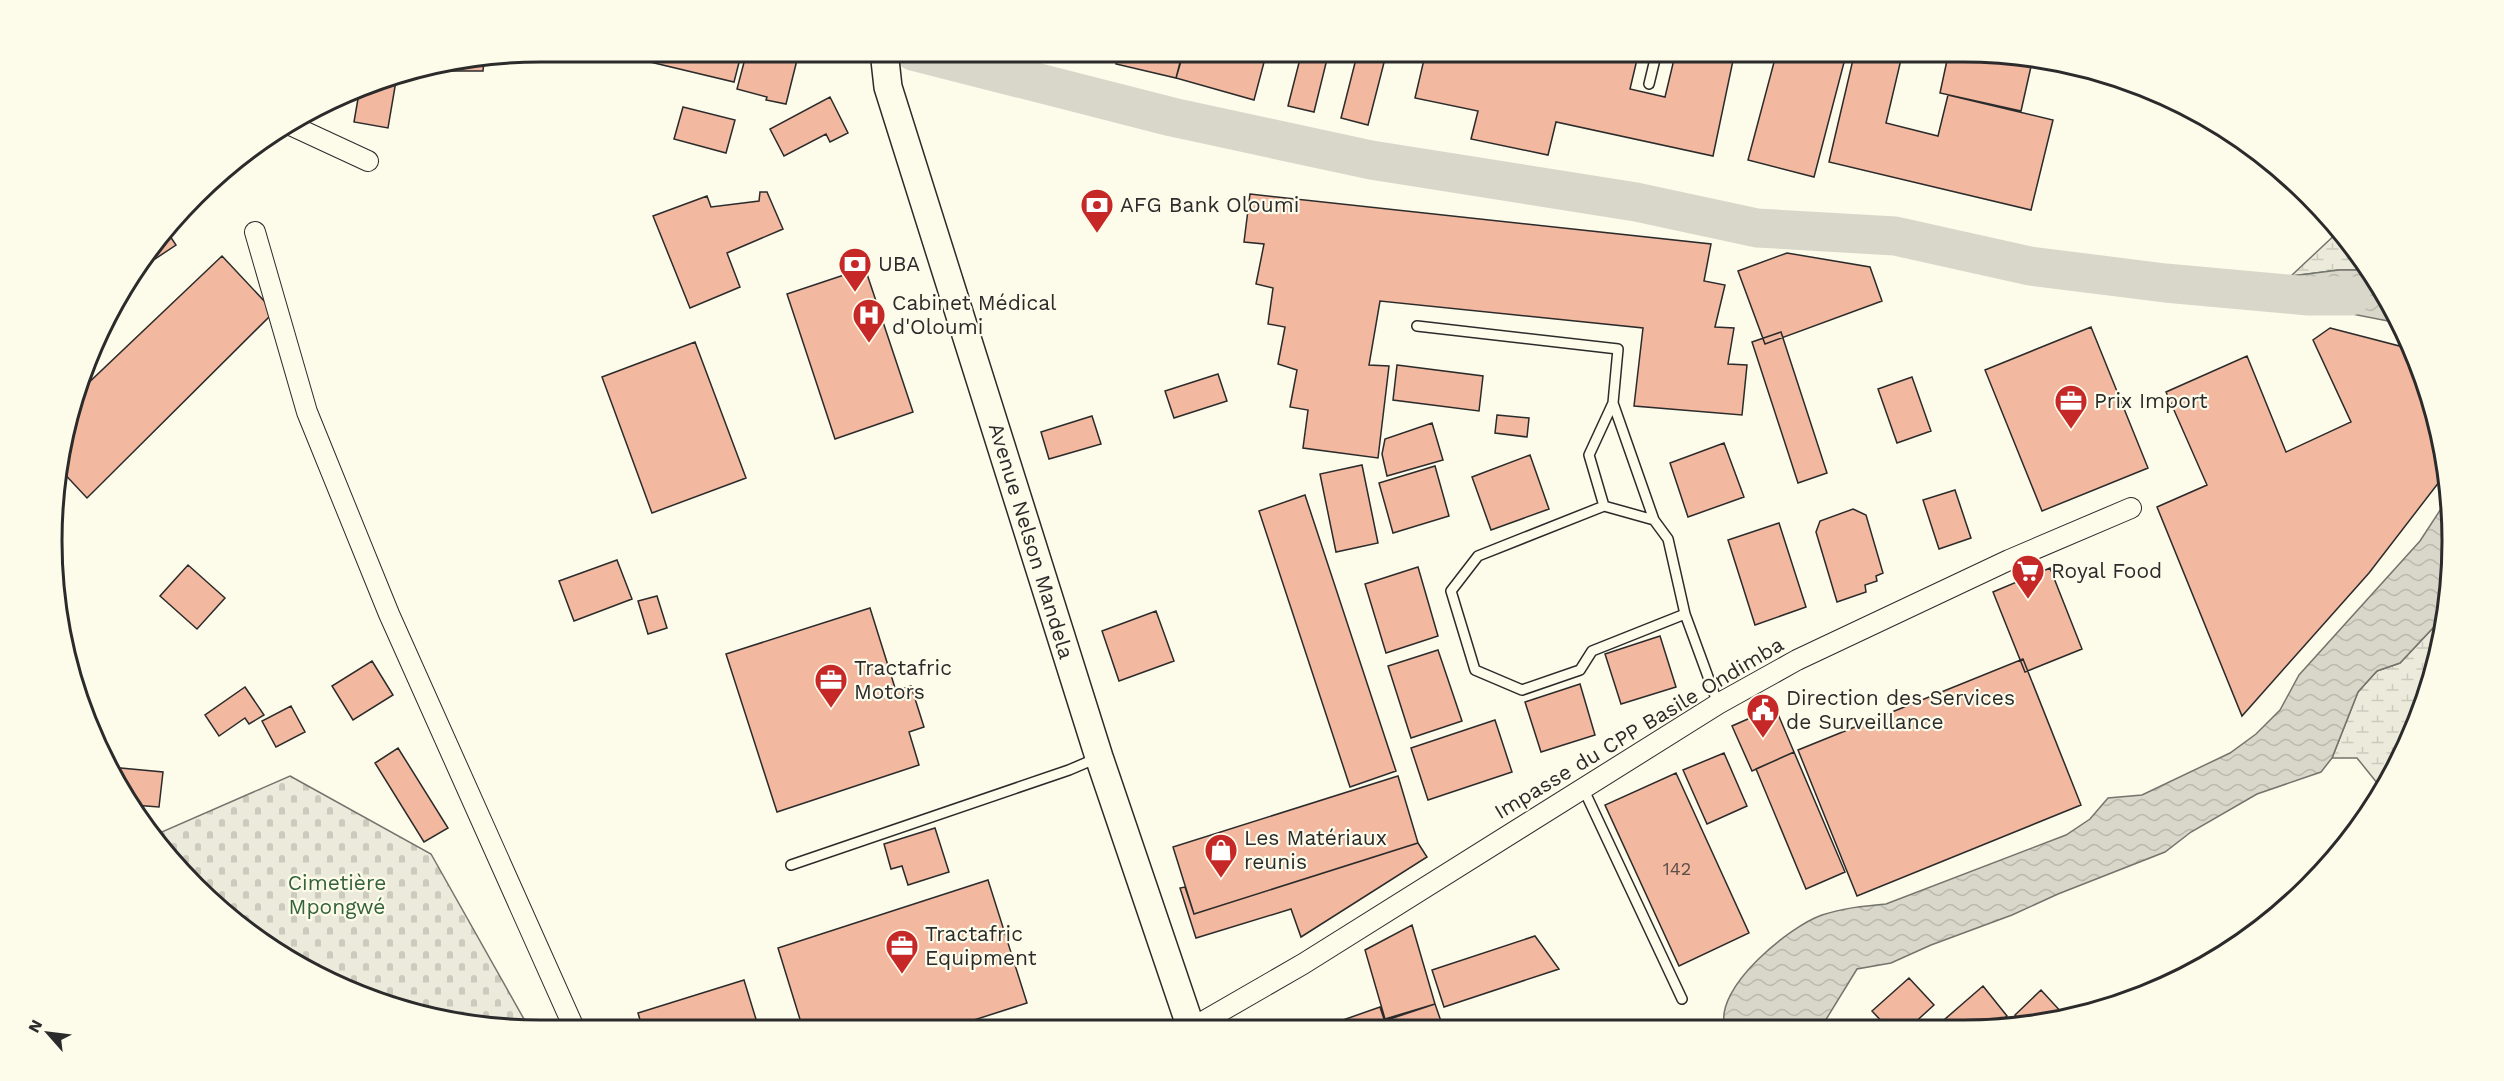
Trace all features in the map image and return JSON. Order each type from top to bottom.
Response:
[{"type":"main road","name":"Avenue Nelson Mandela","points":[[885,62],[888,87],[1099,757],[1189,1020]]},
{"type":"street","points":[[297,128],[368,161]]},
{"type":"street","points":[[255,232],[312,423],[389,614],[571,1020]]},
{"type":"street","name":"Impasse du CPP Basile Ondimba","points":[[1206,1020],[1303,964],[1718,704],[1797,660],[1916,602],[2131,508]]},
{"type":"lane","points":[[1649,84],[1654,62]]},
{"type":"lane","points":[[1417,326],[1618,349],[1613,403],[1589,455],[1604,506]]},
{"type":"lane","points":[[1613,403],[1654,520],[1668,539],[1685,614],[1718,704]]},
{"type":"lane","points":[[1654,520],[1604,506],[1478,556],[1450,591],[1475,670],[1522,690],[1580,670],[1592,651],[1685,614]]},
{"type":"lane","points":[[791,865],[1069,770],[1099,757]]},
{"type":"lane","points":[[1582,788],[1682,999]]},
{"type":"green space","points":[[2333,236],[2359,270],[2339,270],[2291,276]]},
{"type":"green space","points":[[2434,627],[2426,664],[2406,724],[2377,782],[2357,758],[2332,758],[2358,692],[2377,671],[2400,663]]},
{"type":"green space","name":"Cimetière Mpongwé","points":[[290,776],[431,854],[524,1019],[478,1015],[417,1003],[357,983],[329,970],[274,939],[249,921],[202,879],[159,830],[162,832]]},
{"type":"water","points":[[2359,270],[2389,321],[2342,312],[2305,312],[2291,276]]},
{"type":"water","points":[[2441,509],[2441,572],[2434,627],[2400,663],[2377,671],[2358,692],[2332,758],[2321,772],[2257,794],[2191,832],[2165,852],[1891,963],[1857,969],[1826,1020],[1725,1020],[1724,1011],[1742,977],[1774,945],[1808,921],[1838,911],[1886,904],[2066,835],[2090,819],[2108,798],[2142,795],[2230,753],[2256,734],[2280,710],[2299,675],[2420,541]]},
{"type":"building","points":[[650,62],[739,62],[734,82]]},
{"type":"building","points":[[744,62],[796,62],[786,104],[766,100],[767,97],[737,89]]},
{"type":"building","points":[[1116,62],[1180,62],[1176,78],[1116,64]]},
{"type":"building","points":[[1181,62],[1264,62],[1254,100],[1176,78]]},
{"type":"building","points":[[1299,62],[1326,62],[1314,112],[1288,106]]},
{"type":"building","points":[[1355,62],[1384,62],[1368,125],[1341,118]]},
{"type":"building","points":[[1423,62],[1636,62],[1630,89],[1665,97],[1673,62],[1733,62],[1713,156],[1556,122],[1548,155],[1471,139],[1478,111],[1415,98]]},
{"type":"building","points":[[1774,62],[1844,62],[1814,177],[1748,160]]},
{"type":"building","points":[[1852,62],[1900,62],[1886,123],[1938,136],[1948,95],[2053,120],[2031,210],[1829,162]]},
{"type":"building","points":[[1947,62],[2031,67],[2021,111],[1940,93]]},
{"type":"building","points":[[484,65],[483,71],[447,71]]},
{"type":"building","points":[[395,84],[388,128],[354,122],[358,98]]},
{"type":"building","points":[[830,97],[848,133],[830,142],[826,134],[784,156],[770,129]]},
{"type":"building","points":[[683,107],[735,120],[726,153],[674,139]]},
{"type":"building","points":[[760,192],[767,192],[783,229],[727,253],[740,287],[690,308],[653,216],[707,196],[711,207],[759,201]]},
{"type":"building","points":[[1250,194],[1711,244],[1704,281],[1725,285],[1715,327],[1734,328],[1728,364],[1747,365],[1742,415],[1634,406],[1643,328],[1380,301],[1369,365],[1389,366],[1378,458],[1303,448],[1308,410],[1290,407],[1297,370],[1278,364],[1285,327],[1268,324],[1273,288],[1256,284],[1264,244],[1244,242]]},
{"type":"building","points":[[170,237],[176,245],[155,259],[154,258]]},
{"type":"building","points":[[1787,253],[1870,267],[1882,301],[1765,344],[1738,271]]},
{"type":"building","points":[[222,256],[267,304],[272,314],[87,498],[66,476],[78,417],[89,383]]},
{"type":"building","points":[[865,268],[913,412],[835,439],[787,294]]},
{"type":"building","name":"Prix Import","points":[[2091,327],[2148,468],[2042,511],[1985,370]]},
{"type":"building","points":[[2330,328],[2401,346],[2426,417],[2438,483],[2369,573],[2242,716],[2157,507],[2207,485],[2166,392],[2247,356],[2286,452],[2351,422],[2313,340]]},
{"type":"building","points":[[1781,332],[1827,473],[1798,483],[1752,342]]},
{"type":"building","points":[[695,342],[746,478],[652,513],[602,377]]},
{"type":"building","points":[[1397,365],[1483,376],[1479,411],[1393,400]]},
{"type":"building","points":[[1218,374],[1227,401],[1174,418],[1165,391]]},
{"type":"building","points":[[1912,377],[1931,431],[1897,443],[1878,389]]},
{"type":"building","points":[[1497,415],[1529,418],[1527,437],[1495,433]]},
{"type":"building","points":[[1092,416],[1101,444],[1049,459],[1041,432]]},
{"type":"building","points":[[1432,423],[1443,460],[1387,476],[1382,454],[1385,439]]},
{"type":"building","points":[[1724,443],[1744,497],[1688,517],[1670,463]]},
{"type":"building","points":[[1530,455],[1549,509],[1491,530],[1472,477]]},
{"type":"building","points":[[1362,465],[1378,543],[1336,552],[1320,474]]},
{"type":"building","points":[[1435,466],[1449,516],[1393,533],[1379,483]]},
{"type":"building","points":[[1955,490],[1971,538],[1939,549],[1923,500]]},
{"type":"building","points":[[1305,495],[1396,771],[1350,787],[1259,511]]},
{"type":"building","points":[[1853,509],[1866,515],[1883,573],[1876,576],[1877,581],[1865,585],[1866,592],[1837,602],[1816,532],[1820,521]]},
{"type":"building","points":[[1779,523],[1806,607],[1755,625],[1728,540]]},
{"type":"building","points":[[617,560],[632,599],[574,621],[559,581]]},
{"type":"building","points":[[188,565],[225,598],[197,629],[160,596]]},
{"type":"building","points":[[1418,567],[1438,636],[1386,653],[1365,584]]},
{"type":"building","points":[[2050,568],[2082,649],[2025,672],[1993,592]]},
{"type":"building","points":[[657,596],[667,628],[648,634],[638,601]]},
{"type":"building","name":"Tractafric Motors","points":[[870,608],[896,691],[911,686],[924,727],[909,732],[919,765],[777,812],[726,654]]},
{"type":"building","points":[[1156,611],[1174,661],[1119,681],[1102,631]]},
{"type":"building","points":[[1660,636],[1676,687],[1621,704],[1605,654]]},
{"type":"building","points":[[1438,650],[1462,721],[1411,738],[1388,666]]},
{"type":"building","points":[[2023,659],[2081,805],[1857,896],[1798,750]]},
{"type":"building","points":[[372,661],[393,695],[353,720],[332,686]]},
{"type":"building","points":[[1580,684],[1595,735],[1541,752],[1525,702]]},
{"type":"building","points":[[245,687],[264,715],[249,724],[245,718],[219,736],[205,715]]},
{"type":"building","points":[[291,706],[305,732],[276,747],[262,721]]},
{"type":"building","name":"Direction des Services de Surveillance","points":[[1775,707],[1794,752],[1752,771],[1732,726]]},
{"type":"building","points":[[1495,720],[1512,772],[1428,800],[1411,748]]},
{"type":"building","points":[[398,748],[448,828],[424,842],[375,763]]},
{"type":"building","points":[[1794,752],[1845,872],[1806,889],[1756,769]]},
{"type":"building","points":[[1724,753],[1747,806],[1707,824],[1683,770]]},
{"type":"building","points":[[120,768],[163,772],[159,807],[141,806]]},
{"type":"building","points":[[1676,773],[1749,933],[1679,966],[1605,805]]},
{"type":"building","points":[[1398,776],[1418,843],[1194,914],[1173,847]]},
{"type":"building","points":[[935,828],[949,872],[908,885],[902,866],[891,869],[884,844]]},
{"type":"building","points":[[1418,843],[1427,857],[1301,937],[1291,909],[1196,938],[1180,888],[1185,887],[1194,914]]},
{"type":"building","name":"Tractafric Equipment","points":[[988,880],[1027,1003],[974,1020],[800,1020],[778,948]]},
{"type":"building","points":[[1412,925],[1435,1004],[1385,1019],[1365,950]]},
{"type":"building","points":[[1535,936],[1559,969],[1444,1007],[1432,970]]},
{"type":"building","points":[[1909,978],[1934,1005],[1918,1020],[1880,1020],[1872,1011]]},
{"type":"building","points":[[744,980],[756,1020],[640,1020],[638,1013]]},
{"type":"building","points":[[1983,986],[2007,1016],[1964,1020],[1944,1020]]},
{"type":"building","points":[[2041,990],[2059,1010],[2026,1015],[2015,1015]]},
{"type":"building","points":[[1435,1004],[1441,1020],[1387,1020]]},
{"type":"building","points":[[1380,1007],[1384,1020],[1343,1020]]},
{"type":"waterway","points":[[956,62],[1172,117],[1371,160],[1636,202],[1757,228],[1895,236],[2030,266],[2165,283],[2309,296],[2351,296]]},
{"type":"place","name":"AFG Bank Oloumi","points":[[1097,234]]},
{"type":"place","name":"UBA","points":[[855,293]]},
{"type":"place","name":"Cabinet Médical d'Oloumi","points":[[869,344]]},
{"type":"place","name":"Prix Import","points":[[2071,430]]},
{"type":"place","name":"Royal Food","points":[[2028,600]]},
{"type":"place","name":"Tractafric Motors","points":[[831,709]]},
{"type":"place","name":"Direction des Services de Surveillance","points":[[1763,739]]},
{"type":"place","name":"Les Matériaux reunis","points":[[1221,879]]},
{"type":"place","name":"Tractafric Equipment","points":[[902,975]]}]
